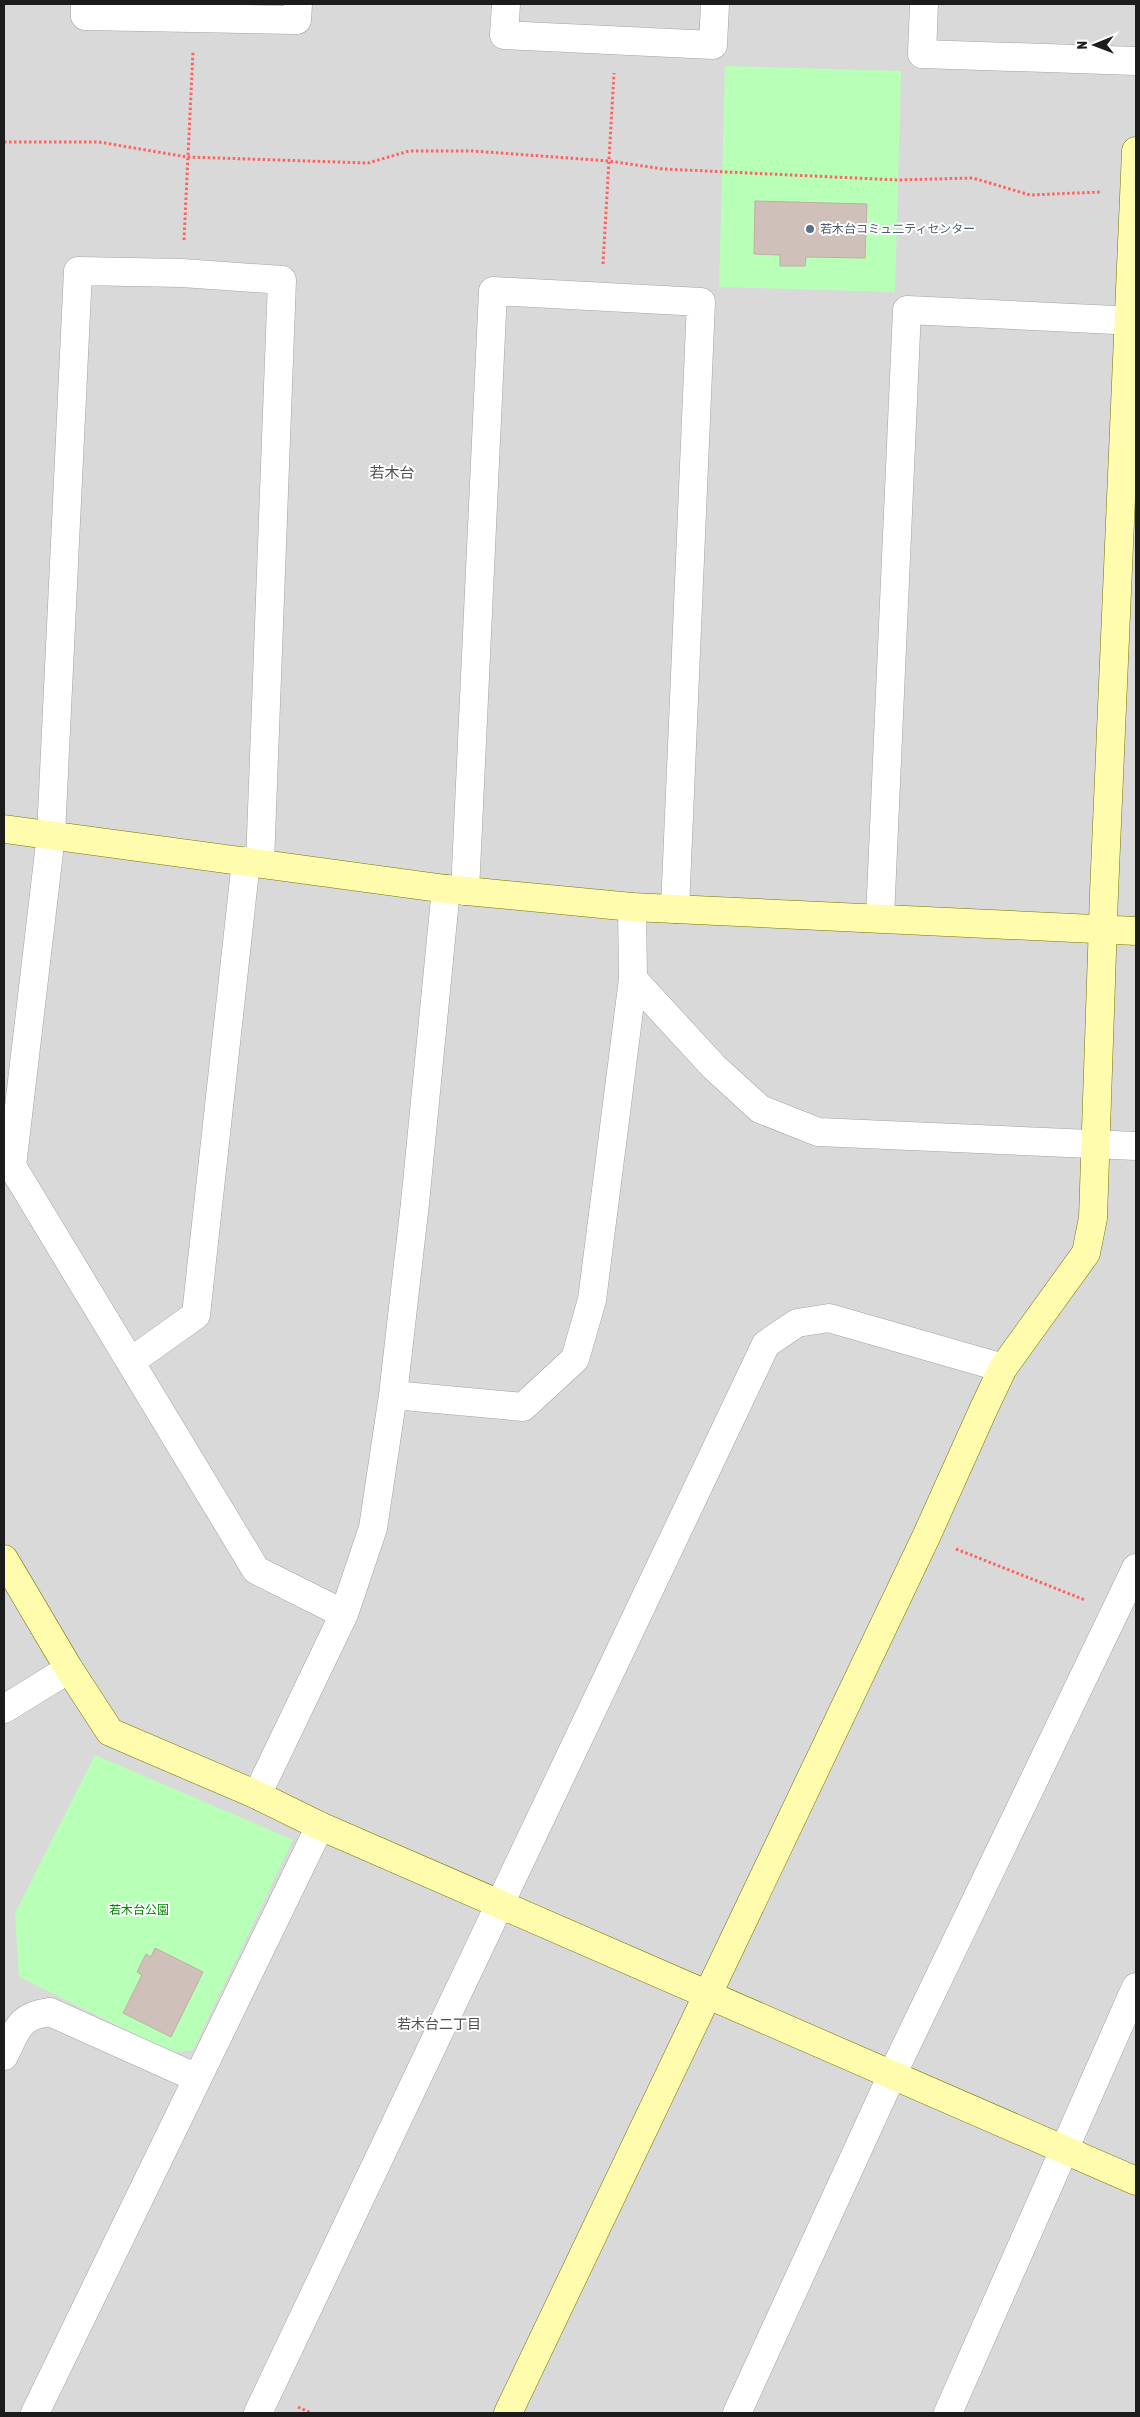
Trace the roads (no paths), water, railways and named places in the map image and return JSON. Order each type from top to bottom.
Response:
[{"type":"street","points":[[85,4],[85,16],[297,20],[298,4]]},
{"type":"street","points":[[506,4],[504,35],[713,45],[715,4]]},
{"type":"street","points":[[924,4],[922,54],[1136,61]]},
{"type":"street","points":[[508,2413],[706,1994],[926,1537],[1003,1368],[1086,1253],[1092,1218],[1103,929],[1133,321],[1136,152]]},
{"type":"street","points":[[130,1362],[196,1315],[253,862],[282,280],[182,273],[78,271],[51,835],[12,1166],[130,1362],[256,1570],[344,1614]]},
{"type":"street","points":[[257,1795],[344,1614],[372,1528],[393,1395],[415,1203],[456,890],[493,290],[702,302],[675,909]]},
{"type":"street","points":[[880,918],[907,310],[1133,321]]},
{"type":"street","points":[[4,829],[456,890],[632,907],[1136,931]]},
{"type":"street","points":[[393,1395],[523,1407],[575,1359],[592,1300],[633,979],[632,907]]},
{"type":"street","points":[[633,979],[714,1067],[760,1109],[818,1132],[1136,1146]]},
{"type":"street","points":[[258,2413],[498,1904],[766,1344],[797,1322],[829,1318],[1003,1368]]},
{"type":"street","points":[[4,1559],[110,1732],[257,1795],[320,1826],[498,1904],[1136,2181]]},
{"type":"street","points":[[737,2413],[892,2075],[1136,1568]]},
{"type":"street","points":[[4,1708],[70,1669]]},
{"type":"street","points":[[35,2413],[320,1826]]},
{"type":"street","points":[[948,2413],[1136,1987]]},
{"type":"street","points":[[4,2056],[19,2024],[33,2014],[50,2012],[197,2078]]},
{"type":"place","name":"若木台コミュ二ティセンター","points":[[810,229]]},
{"type":"district","name":"若木台","points":[[392,473]]},
{"type":"district","name":"若木台二丁目","points":[[439,2024]]},
{"type":"park label","name":"若木台公園","points":[[139,1910]]}]
